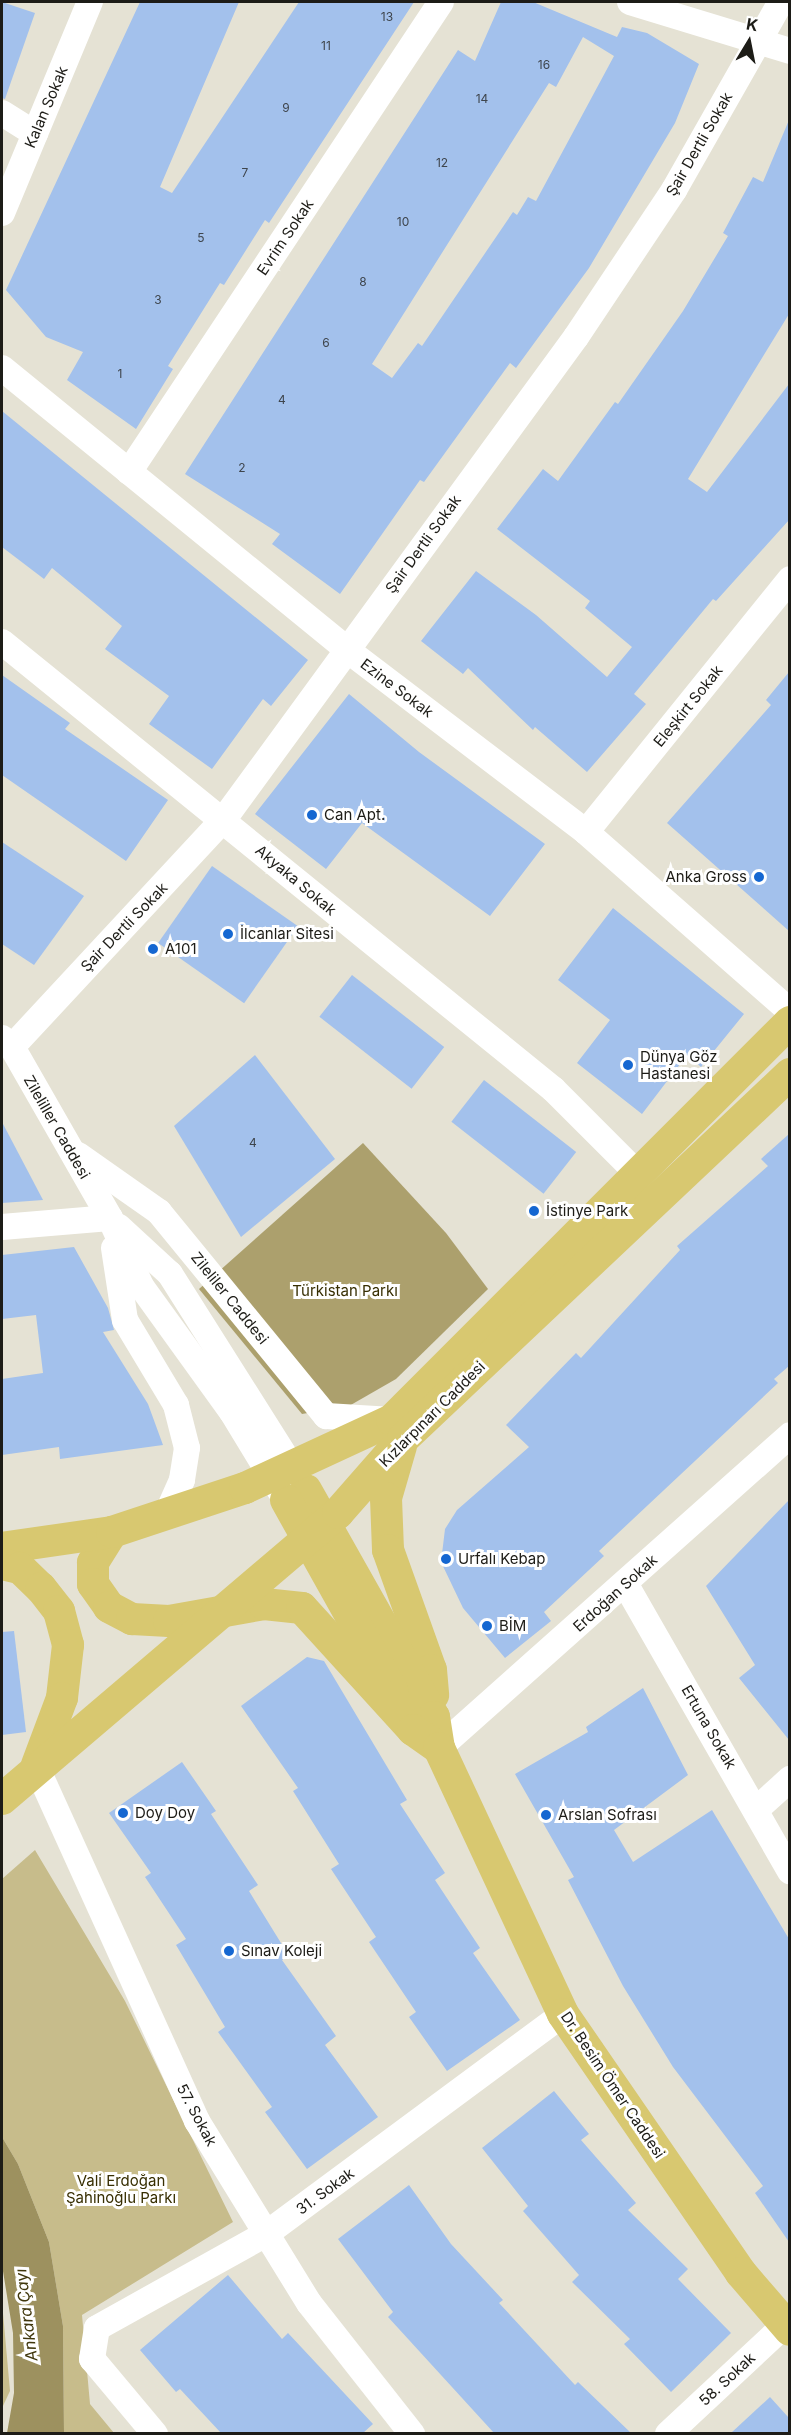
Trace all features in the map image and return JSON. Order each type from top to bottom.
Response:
[{"type":"main road","name":"Kızlarpınarı Caddesi","points":[[2,1799],[36,1766],[338,1513],[397,1429],[638,1174],[789,1022]]},
{"type":"main road","name":"Kızlarpınarı Caddesi","points":[[2,1548],[112,1532],[245,1488],[397,1429],[789,1074]]},
{"type":"main road","points":[[397,1429],[386,1498],[388,1550],[431,1670],[424,1724]]},
{"type":"main road","points":[[296,1495],[335,1583],[439,1748]]},
{"type":"main road","points":[[112,1532],[93,1563],[93,1584],[109,1607],[132,1619],[169,1621],[264,1604],[302,1608],[424,1724]]},
{"type":"main road","points":[[2,1564],[20,1568],[41,1588],[59,1611],[68,1645],[62,1698],[36,1766]]},
{"type":"main road","name":"Dr. Besim Ömer Caddesi","points":[[439,1748],[564,2014],[741,2273],[787,2328]]},
{"type":"street","name":"Kalan Sokak","points":[[2,213],[90,2]]},
{"type":"street","name":"Evrim Sokak","points":[[129,472],[441,2]]},
{"type":"street","points":[[630,2],[789,51]]},
{"type":"street","name":"Şair Dertli Sokak","points":[[7,1042],[224,819],[583,327],[674,190],[781,2]]},
{"type":"street","points":[[2,113],[35,134]]},
{"type":"street","name":"Ezine Sokak","points":[[2,368],[346,649],[586,832],[789,1011]]},
{"type":"street","name":"Eleşkirt Sokak","points":[[586,832],[789,579]]},
{"type":"street","name":"Akyaka Sokak","points":[[2,642],[224,819],[553,1089],[638,1174]]},
{"type":"street","name":"Zileliller Caddesi","points":[[7,1042],[110,1218]]},
{"type":"street","name":"Zileliler Caddesi","points":[[71,1150],[159,1212],[326,1416],[397,1429]]},
{"type":"street","points":[[110,1218],[141,1286],[232,1412],[296,1495]]},
{"type":"street","points":[[110,1218],[125,1320],[176,1405],[187,1448],[182,1480],[167,1514]]},
{"type":"street","points":[[2,1227],[110,1218],[170,1274],[296,1495]]},
{"type":"street","name":"Erdoğan Sokak","points":[[439,1748],[626,1585],[789,1435]]},
{"type":"street","name":"Ertuna Sokak","points":[[626,1585],[757,1809],[789,1871]]},
{"type":"street","name":"57. Sokak","points":[[36,1766],[197,2121],[309,2303],[412,2433]]},
{"type":"street","points":[[757,1809],[789,1779]]},
{"type":"street","name":"31. Sokak","points":[[155,2433],[93,2359],[97,2328],[266,2234],[564,2014]]},
{"type":"street","name":"58. Sokak","points":[[668,2433],[787,2328]]},
{"type":"green space","name":"Türkistan Parkı","points":[[363,1143],[446,1233],[488,1289],[396,1379],[349,1406],[302,1414],[199,1289]]},
{"type":"green space","name":"Vali Erdoğan Şahinoğlu Parkı","points":[[35,1850],[125,2001],[233,2222],[82,2315],[90,2404],[114,2433],[64,2433],[63,2326],[49,2242],[18,2164],[2,2137],[2,1879]]},
{"type":"green space","points":[[2,2302],[10,2391],[2,2408]]},
{"type":"water","name":"Ankara Çayı","points":[[2,2137],[18,2164],[49,2242],[63,2326],[64,2433],[7,2433],[14,2393],[13,2333],[2,2265]]},
{"type":"building","points":[[2,2],[35,13],[5,99],[2,98]]},
{"type":"building","points":[[140,2],[239,2],[160,187],[172,193],[299,2],[414,2],[269,223],[265,220],[224,285],[220,283],[168,366],[173,369],[136,429],[67,380],[83,352],[46,337],[6,290]]},
{"type":"building","points":[[501,2],[533,2],[617,37],[622,27],[647,33],[699,64],[675,123],[589,268],[516,368],[510,363],[424,482],[420,480],[340,594],[272,544],[280,534],[185,474],[458,50],[475,61]],"holes":[[[583,37],[614,56],[536,201],[528,197],[517,215],[513,212],[422,346],[418,343],[392,378],[372,364],[549,83],[556,87]]]},
{"type":"building","points":[[789,120],[789,314],[688,479],[707,492],[789,384],[789,520],[716,601],[713,599],[634,694],[646,704],[587,772],[535,727],[533,730],[468,668],[463,674],[421,641],[476,571],[536,615],[607,677],[632,647],[585,608],[590,601],[497,529],[543,469],[558,481],[615,402],[618,404],[683,311],[728,236],[723,233],[753,177],[763,182]]},
{"type":"building","points":[[2,411],[308,660],[271,706],[263,699],[212,769],[149,724],[169,696],[105,649],[122,626],[52,568],[44,579],[2,547]]},
{"type":"building","name":"Anka Gross","points":[[789,672],[789,931],[667,823],[771,705],[766,700]]},
{"type":"building","points":[[2,675],[70,723],[65,729],[168,800],[126,861],[2,775]]},
{"type":"building","points":[[349,694],[419,752],[545,844],[490,916],[362,823],[326,869],[255,814]]},
{"type":"building","points":[[2,842],[84,896],[34,965],[2,944]]},
{"type":"building","name":"İlcanlar Sitesi","points":[[212,866],[298,926],[244,1003],[158,943]]},
{"type":"building","points":[[613,908],[744,1014],[701,1067],[687,1055],[642,1114],[577,1063],[610,1020],[558,980]]},
{"type":"building","points":[[352,975],[444,1047],[412,1089],[319,1017]]},
{"type":"building","points":[[255,1055],[335,1159],[241,1237],[174,1126]]},
{"type":"building","points":[[484,1080],[576,1152],[544,1194],[451,1122]]},
{"type":"building","points":[[2,1122],[43,1200],[2,1203]]},
{"type":"building","points":[[789,1134],[789,1366],[774,1379],[778,1383],[599,1551],[604,1556],[544,1612],[551,1621],[505,1658],[463,1608],[441,1562],[445,1529],[457,1510],[529,1447],[506,1425],[576,1353],[581,1358],[680,1250],[677,1246],[768,1166],[761,1159]]},
{"type":"building","points":[[74,1247],[108,1308],[114,1330],[103,1332],[148,1404],[163,1445],[60,1459],[59,1447],[2,1455],[2,1379],[43,1373],[36,1315],[2,1319],[2,1255]]},
{"type":"building","points":[[789,1500],[789,1740],[739,1678],[755,1665],[706,1586]]},
{"type":"building","points":[[14,1631],[26,1732],[2,1735],[2,1632]]},
{"type":"building","points":[[307,1657],[324,1661],[407,1800],[400,1804],[445,1873],[435,1880],[480,1948],[473,1953],[520,2020],[447,2071],[409,2017],[416,2012],[369,1942],[376,1937],[331,1869],[339,1864],[293,1791],[298,1788],[241,1706]]},
{"type":"building","points":[[643,1688],[688,1775],[614,1830],[633,1862],[712,1810],[789,1939],[789,2242],[755,2193],[763,2186],[673,2067],[623,1986],[568,1880],[574,1877],[515,1774],[588,1732],[586,1727]]},
{"type":"building","points":[[182,1762],[216,1811],[211,1814],[258,1885],[249,1891],[289,1956],[282,1960],[336,2036],[325,2045],[378,2117],[307,2169],[265,2112],[272,2107],[218,2032],[225,2027],[176,1945],[186,1939],[145,1877],[151,1873],[109,1813]]},
{"type":"building","points":[[554,2091],[589,2134],[581,2140],[636,2203],[628,2210],[688,2269],[678,2279],[731,2333],[671,2392],[624,2344],[630,2339],[572,2282],[579,2275],[523,2211],[528,2206],[482,2148]]},
{"type":"building","points":[[409,2185],[451,2244],[503,2300],[499,2303],[575,2385],[578,2382],[631,2433],[494,2433],[388,2317],[393,2312],[338,2239]]},
{"type":"building","points":[[228,2275],[282,2339],[288,2333],[373,2424],[363,2433],[221,2433],[180,2389],[176,2392],[140,2350]]},
{"type":"building","points":[[770,2397],[789,2418],[789,2433],[731,2433]]},
{"type":"place","name":"Can Apt.","points":[[312,815]]},
{"type":"place","name":"Anka Gross","points":[[759,877]]},
{"type":"place","name":"İlcanlar Sitesi","points":[[228,934]]},
{"type":"place","name":"A101","points":[[153,949]]},
{"type":"place","name":"Dünya Göz Hastanesi","points":[[628,1065]]},
{"type":"place","name":"İstinye Park","points":[[534,1211]]},
{"type":"place","name":"Urfalı Kebap","points":[[446,1559]]},
{"type":"place","name":"BİM","points":[[487,1626]]},
{"type":"place","name":"Doy Doy","points":[[123,1813]]},
{"type":"place","name":"Arslan Sofrası","points":[[546,1815]]},
{"type":"place","name":"Sınav Koleji","points":[[229,1951]]}]
